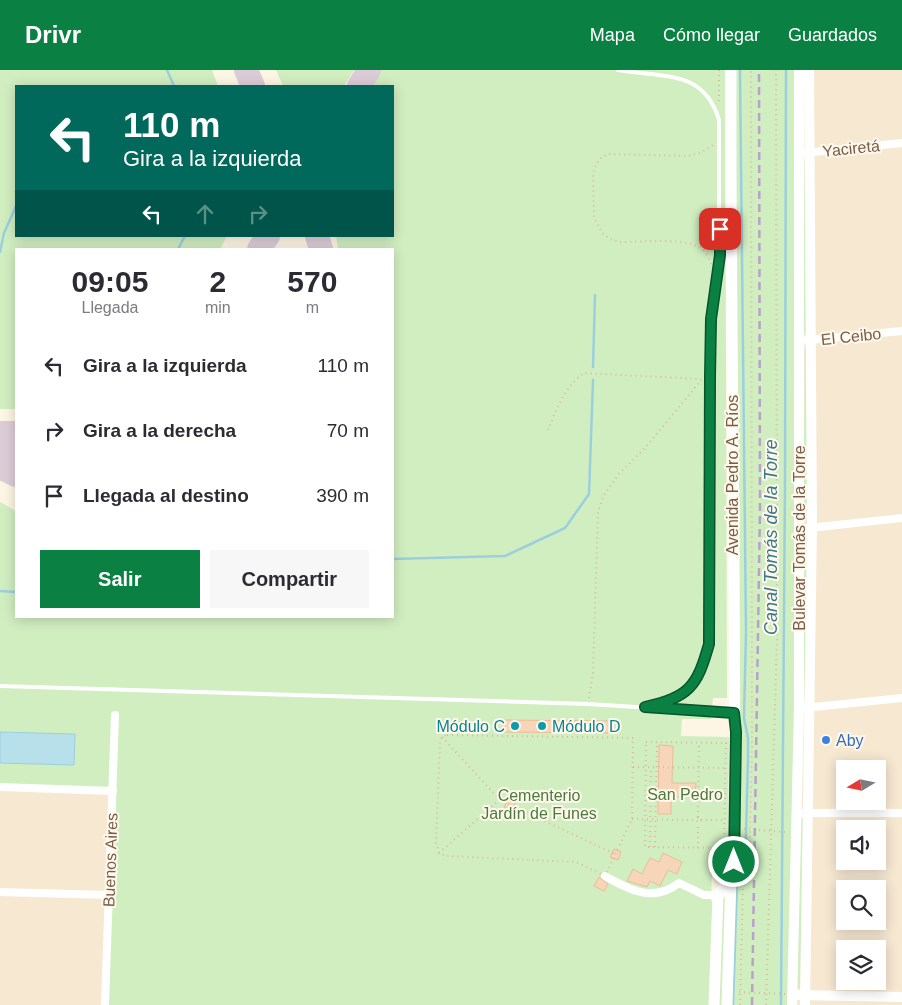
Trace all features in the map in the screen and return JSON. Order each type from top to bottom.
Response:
[{"type":"main road","name":"Avenida Pedro A. Ríos","points":[[726,1005],[735,820],[731,70]]},
{"type":"main road","points":[[714,1005],[718,895],[731,879]]},
{"type":"main road","points":[[716,932],[729,932]]},
{"type":"street","name":"Bulevar Tomás de la Torre","points":[[799,70],[800,529],[808,813],[805,1000]]},
{"type":"street","name":"Bulevar Tomás de la Torre","points":[[790,998],[796,813],[804,708],[812,527],[809,70]]},
{"type":"street","name":"Yaciretá","points":[[799,153],[902,143]]},
{"type":"street","name":"El Ceibo","points":[[800,341],[902,332]]},
{"type":"street","points":[[800,529],[902,518]]},
{"type":"street","points":[[804,708],[902,698]]},
{"type":"street","name":"Buenos Aires","points":[[105,1005],[115,715]]},
{"type":"street","points":[[0,787],[113,791]]},
{"type":"street","points":[[796,813],[902,813]]},
{"type":"street","points":[[605,876],[645,894],[668,892],[679,883],[704,895],[730,896]]},
{"type":"street","points":[[0,892],[109,895]]},
{"type":"street","points":[[790,998],[805,1000],[902,997]]},
{"type":"lane","points":[[618,70],[685,76],[696,81],[707,91],[715,105],[719,120],[720,255],[711,319],[709,644],[703,667],[690,689],[672,701],[645,707]]},
{"type":"lane","points":[[0,686],[588,704],[734,713]]},
{"type":"path","points":[[719,70],[719,104]]},
{"type":"path","points":[[740,1005],[743,882],[749,876],[751,830],[751,70]]},
{"type":"path","points":[[766,1005],[770,830],[776,729],[776,70]]},
{"type":"path","points":[[712,265],[707,254],[699,246],[681,243],[619,242],[610,239],[602,233],[594,216],[593,174],[597,163],[608,154],[687,156],[707,149],[719,137]]},
{"type":"path","points":[[548,430],[558,406],[576,379],[584,373],[700,379],[710,377]]},
{"type":"path","points":[[588,704],[593,673],[598,511],[604,495],[619,474],[687,399],[700,379]]},
{"type":"path","points":[[439,853],[446,856],[576,862],[605,876],[632,818],[633,738],[442,737]]},
{"type":"path","points":[[442,737],[500,800],[616,854]]},
{"type":"path","points":[[439,853],[436,843],[442,737]]},
{"type":"path","points":[[724,848],[644,847],[646,742],[726,743]]},
{"type":"path","points":[[655,847],[657,742]]},
{"type":"path","points":[[698,848],[699,743]]},
{"type":"path","points":[[633,767],[735,768]]},
{"type":"path","points":[[650,847],[651,767]]},
{"type":"path","points":[[715,792],[725,792]]},
{"type":"path","points":[[439,853],[500,800]]},
{"type":"path","points":[[632,818],[735,820]]},
{"type":"path","points":[[746,829],[785,832]]},
{"type":"path","points":[[736,992],[777,993],[790,998]]},
{"type":"shaded area","points":[[799,70],[902,70],[902,1005],[792,1005]]},
{"type":"shaded area","points":[[0,701],[116,705],[105,1005],[0,1005]]},
{"type":"green space","points":[[0,70],[212,70],[218,85],[15,85],[15,237],[226,237],[221,248],[15,248],[15,409],[0,409]]},
{"type":"green space","points":[[276,70],[354,70],[345,85],[283,85]]},
{"type":"green space","points":[[379,70],[725,70],[727,698],[713,698],[711,719],[682,719],[681,736],[729,737],[728,861],[712,873],[711,901],[717,901],[731,879],[731,70],[799,70],[792,1005],[105,1005],[113,791],[0,787],[0,502],[15,510],[15,618],[394,618],[394,248],[338,248],[336,237],[394,237],[394,85],[370,85]]},
{"type":"green space","points":[[804,162],[807,162],[807,334],[803,332]]},
{"type":"green space","points":[[805,348],[808,348],[807,521],[803,519]]},
{"type":"green space","points":[[804,535],[808,537],[806,700],[803,700]]},
{"type":"green space","points":[[801,820],[804,820],[800,989],[796,986]]},
{"type":"water","points":[[0,732],[75,734],[74,765],[0,763]]},
{"type":"building","points":[[503,720],[609,721],[609,733],[503,732]]},
{"type":"building","points":[[659,745],[673,746],[672,783],[696,783],[695,797],[671,797],[671,814],[658,814]]},
{"type":"building","points":[[508,800],[515,803],[512,811],[504,807]]},
{"type":"building","points":[[614,849],[621,852],[618,860],[610,857]]},
{"type":"building","points":[[713,851],[727,851],[727,861],[713,861]]},
{"type":"building","points":[[663,853],[682,862],[677,874],[668,870],[660,886],[650,881],[647,887],[627,881],[633,869],[642,874],[650,858],[659,862]]},
{"type":"building","points":[[599,877],[608,884],[604,891],[594,886]]},
{"type":"waterway","points":[[167,70],[174,85]]},
{"type":"waterway","points":[[733,1005],[737,882],[745,874],[748,758],[748,738],[744,718],[746,632],[740,70]]},
{"type":"waterway","name":"Canal Tomás de la Torre","points":[[781,1005],[786,70]]},
{"type":"waterway","points":[[0,252],[4,233],[15,208]]},
{"type":"waterway","points":[[179,248],[184,237]]},
{"type":"waterway","points":[[593,367],[595,295]]},
{"type":"waterway","points":[[394,559],[505,556],[565,528],[589,494],[593,380]]},
{"type":"waterway","points":[[0,591],[15,592]]},
{"type":"taxiway","points":[[246,70],[253,85]]},
{"type":"taxiway","points":[[360,85],[369,70]]},
{"type":"taxiway","points":[[260,248],[267,237]]},
{"type":"taxiway","points":[[317,237],[321,248]]},
{"type":"taxiway","points":[[0,451],[15,446]]},
{"type":"taxiway","points":[[0,467],[15,474]]},
{"type":"runway","points":[[0,451],[15,451]]},
{"type":"railway","points":[[752,1005],[760,509],[759,70]]},
{"type":"place","name":"Módulo C","points":[[515,726]]},
{"type":"place","name":"Módulo D","points":[[542,726]]},
{"type":"place","name":"Aby","points":[[826,740]]},
{"type":"route","points":[[720,229],[720,255],[711,319],[709,644],[703,667],[690,689],[672,701],[645,707],[734,713],[736,732],[734,862]]},
{"type":"park label","name":"San Pedro","points":[[685,794]]},
{"type":"park label","name":"Cementerio Jardín de Funes","points":[[539,804]]}]
